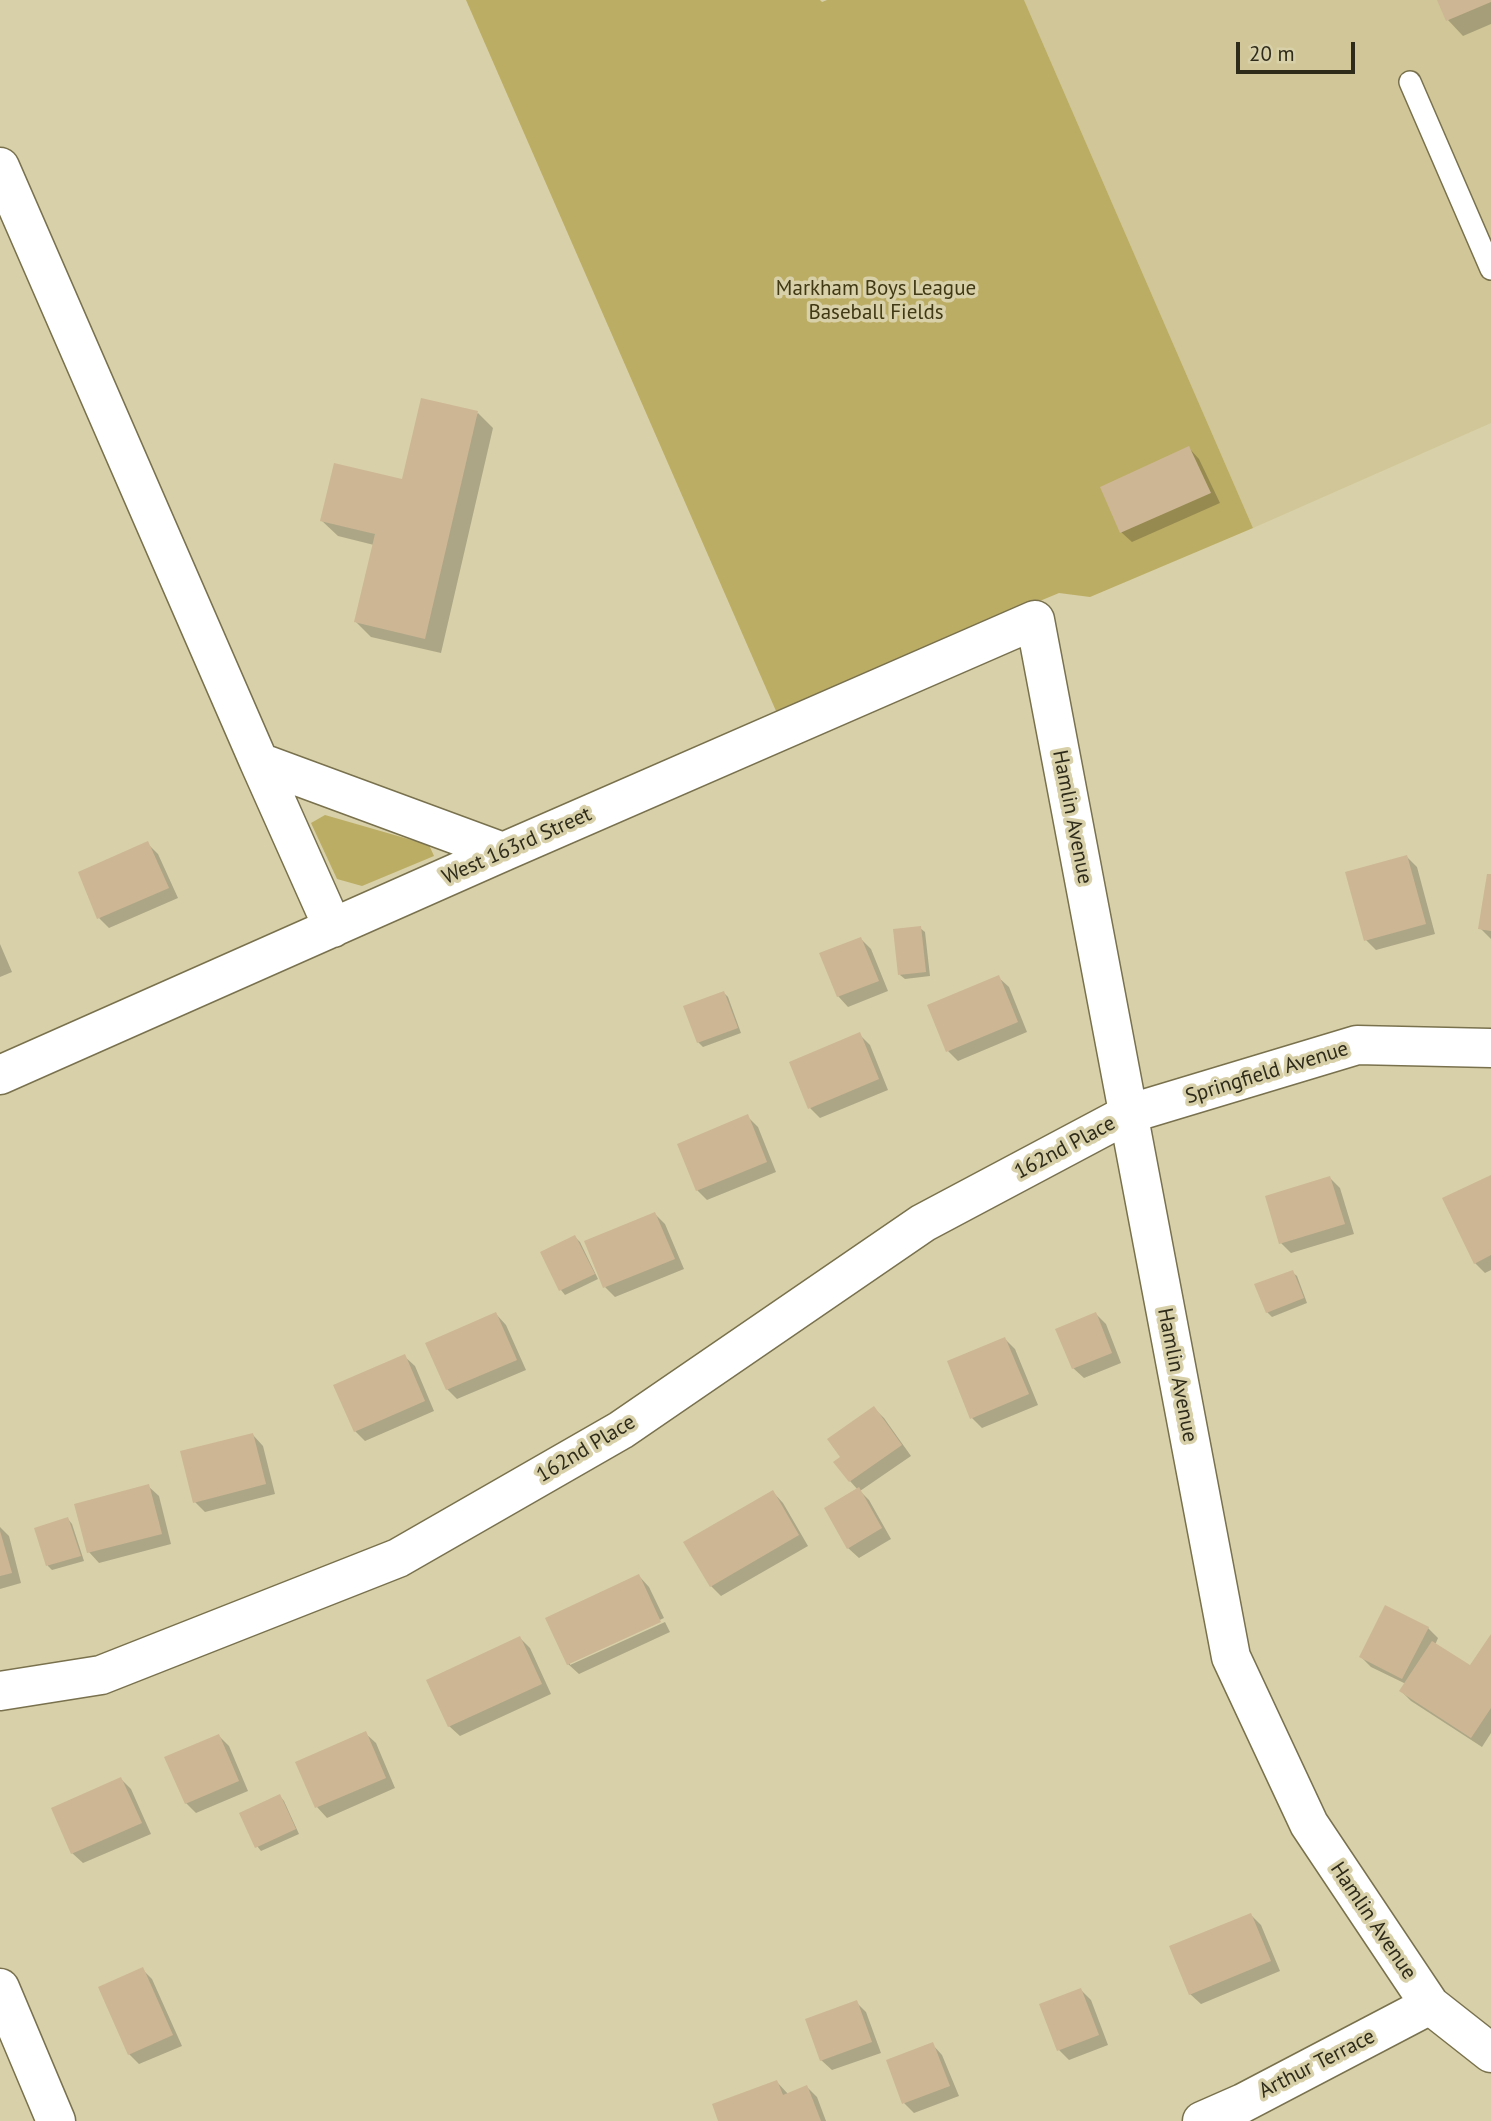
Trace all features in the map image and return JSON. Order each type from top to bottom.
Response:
[{"type":"street","points":[[0,167],[258,762],[333,928]]},
{"type":"street","name":"West 163rd Street","points":[[0,1075],[1035,620]]},
{"type":"street","name":"Hamlin Avenue","points":[[1035,620],[1231,1657],[1309,1824],[1430,2005],[1491,2053]]},
{"type":"street","points":[[258,762],[503,852]]},
{"type":"street","name":"Springfield Avenue","points":[[1128,1114],[1357,1045],[1491,1048]]},
{"type":"street","name":"162nd Place","points":[[0,1691],[101,1675],[398,1558],[621,1430],[923,1223],[1128,1114]]},
{"type":"street","points":[[0,1988],[54,2120]]},
{"type":"street","name":"Arthur Terrace","points":[[1202,2121],[1243,2103],[1430,2005]]},
{"type":"lane","points":[[1410,82],[1491,269]]},
{"type":"shaded area","points":[[1024,0],[1491,0],[1491,423],[1253,528]]},
{"type":"green space","name":"Markham Boys League Baseball Fields","points":[[466,0],[1024,0],[1253,528],[1090,597],[1059,593],[776,711]]},
{"type":"green space","points":[[325,815],[429,845],[434,856],[362,886],[337,879],[311,823]]},
{"type":"building","points":[[1437,0],[1491,0],[1491,2],[1446,21]]},
{"type":"building","points":[[421,398],[478,411],[425,639],[354,622],[375,534],[320,521],[334,463],[402,479]]},
{"type":"building","points":[[1189,446],[1211,493],[1120,533],[1100,487]]},
{"type":"building","points":[[148,841],[169,888],[97,919],[78,872]]},
{"type":"building","points":[[1407,855],[1426,924],[1364,941],[1345,872]]},
{"type":"building","points":[[1487,874],[1491,874],[1491,931],[1478,929]]},
{"type":"building","points":[[921,926],[926,972],[898,975],[893,929]]},
{"type":"building","points":[[861,937],[879,981],[837,997],[819,953]]},
{"type":"building","points":[[999,975],[1018,1022],[946,1052],[927,1005]]},
{"type":"building","points":[[724,991],[738,1028],[697,1043],[683,1006]]},
{"type":"building","points":[[860,1032],[879,1079],[808,1109],[789,1062]]},
{"type":"building","points":[[748,1114],[767,1162],[696,1191],[677,1144]]},
{"type":"building","points":[[1491,1175],[1491,1255],[1474,1264],[1442,1198]]},
{"type":"building","points":[[1330,1176],[1345,1224],[1279,1244],[1265,1196]]},
{"type":"building","points":[[655,1212],[675,1259],[603,1288],[584,1241]]},
{"type":"building","points":[[575,1235],[595,1274],[559,1291],[540,1252]]},
{"type":"building","points":[[1293,1270],[1304,1298],[1266,1313],[1254,1284]]},
{"type":"building","points":[[496,1312],[517,1360],[446,1390],[425,1343]]},
{"type":"building","points":[[1096,1312],[1112,1353],[1072,1369],[1055,1329]]},
{"type":"building","points":[[1005,1337],[1029,1394],[970,1419],[947,1361]]},
{"type":"building","points":[[405,1354],[425,1401],[354,1432],[333,1385]]},
{"type":"building","points":[[874,1406],[902,1445],[849,1482],[833,1462],[840,1457],[827,1439]]},
{"type":"building","points":[[253,1433],[266,1484],[193,1503],[180,1451]]},
{"type":"building","points":[[149,1484],[162,1534],[87,1553],[74,1504]]},
{"type":"building","points":[[859,1487],[882,1528],[847,1549],[824,1508]]},
{"type":"building","points":[[773,1490],[799,1535],[710,1587],[683,1542]]},
{"type":"building","points":[[68,1517],[81,1556],[46,1566],[34,1528]]},
{"type":"building","points":[[0,1531],[12,1573],[0,1576]]},
{"type":"building","points":[[639,1574],[661,1622],[567,1665],[545,1618]]},
{"type":"building","points":[[1385,1605],[1429,1627],[1402,1679],[1359,1657]]},
{"type":"building","points":[[1491,1634],[1491,1708],[1471,1738],[1399,1691],[1432,1641],[1470,1665]]},
{"type":"building","points":[[520,1636],[542,1684],[448,1727],[426,1680]]},
{"type":"building","points":[[366,1731],[386,1778],[315,1808],[295,1762]]},
{"type":"building","points":[[219,1734],[239,1781],[185,1804],[164,1757]]},
{"type":"building","points":[[121,1777],[142,1823],[71,1854],[51,1808]]},
{"type":"building","points":[[280,1794],[296,1829],[255,1848],[239,1813]]},
{"type":"building","points":[[1251,1913],[1271,1961],[1189,1995],[1169,1946]]},
{"type":"building","points":[[143,1967],[173,2035],[128,2055],[98,1987]]},
{"type":"building","points":[[1081,1988],[1099,2035],[1057,2051],[1039,2004]]},
{"type":"building","points":[[857,2000],[872,2042],[820,2061],[805,2019]]},
{"type":"building","points":[[933,2042],[950,2086],[902,2104],[886,2060]]},
{"type":"building","points":[[777,2080],[783,2095],[807,2085],[821,2121],[718,2121],[712,2104]]}]
